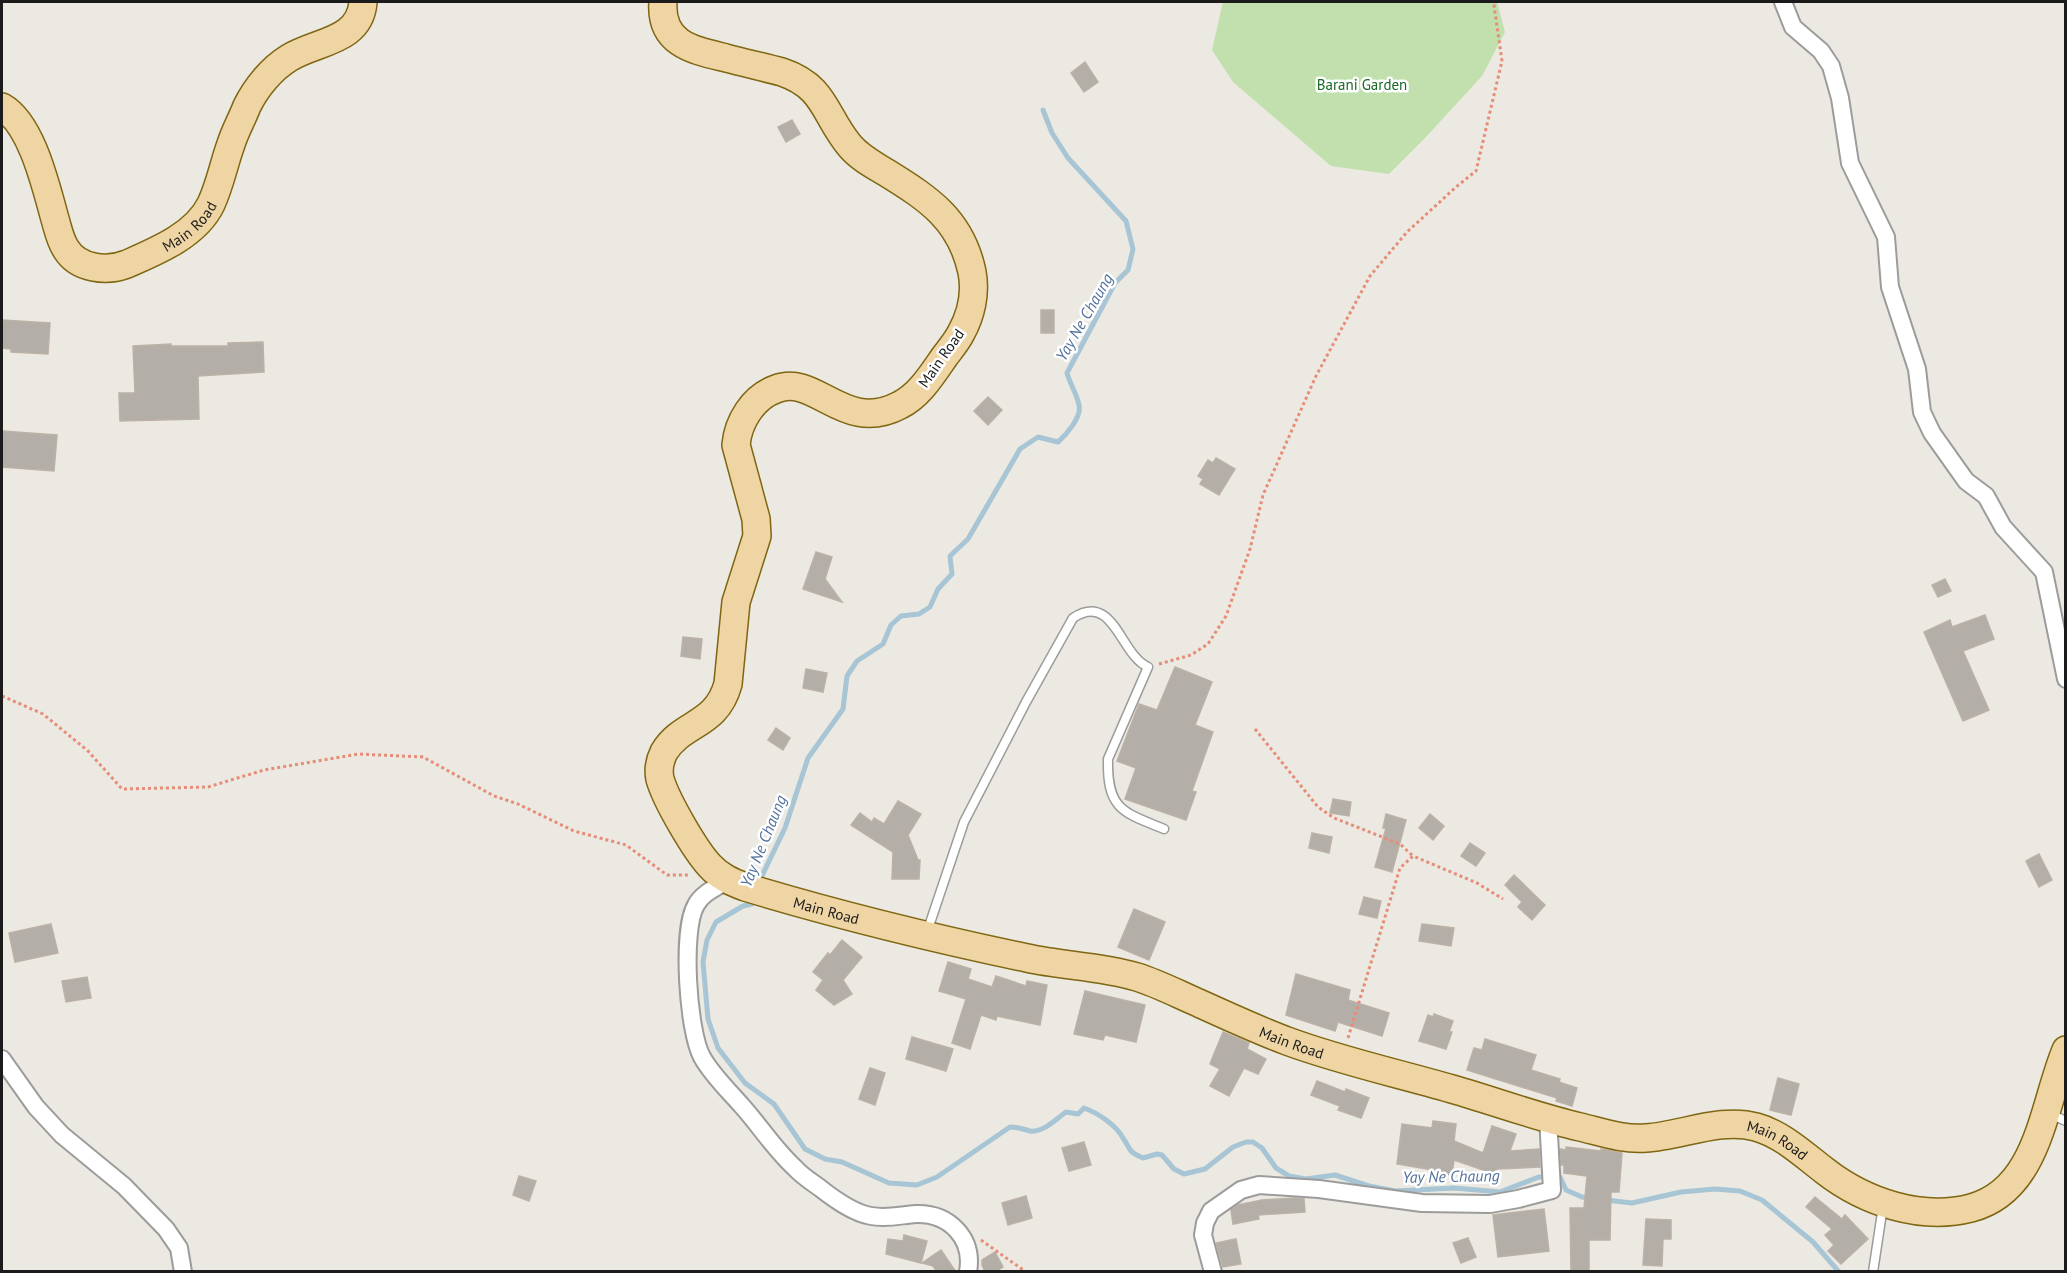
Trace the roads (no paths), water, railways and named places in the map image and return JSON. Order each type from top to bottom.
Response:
[{"type":"main road","name":"Main Road","points":[[2,107],[18,120],[38,162],[66,249],[78,261],[92,266],[100,268],[121,266],[149,255],[193,227],[211,205],[234,134],[250,100],[261,84],[287,59],[347,33],[359,17],[363,2]]},
{"type":"main road","name":"Main Road","points":[[663,2],[663,15],[667,26],[674,37],[688,47],[782,72],[810,86],[848,144],[856,152],[918,192],[948,218],[963,243],[974,284],[972,305],[962,333],[924,385],[901,405],[874,413],[854,412],[806,389],[791,386],[769,392],[755,403],[739,428],[736,445],[756,519],[757,536],[736,602],[725,697],[718,708],[672,742],[659,768],[664,789],[691,840],[709,865],[723,877],[768,894],[925,935],[1032,959],[1136,976],[1248,1025],[1342,1060],[1598,1131],[1642,1139],[1740,1124],[1755,1127],[1770,1132],[1785,1141],[1852,1189],[1883,1202],[1930,1213],[1954,1212],[1990,1202],[2006,1190],[2021,1173],[2033,1148],[2055,1116],[2066,1050]]},
{"type":"street","points":[[1783,2],[1793,27],[1821,51],[1831,66],[1840,98],[1850,163],[1886,237],[1890,287],[1917,369],[1922,412],[1932,433],[1966,481],[1986,496],[2003,527],[2044,572],[2066,679]]},
{"type":"street","points":[[723,877],[695,906],[687,946],[695,1033],[701,1056],[794,1168],[825,1192],[853,1210],[867,1215],[883,1218],[918,1214],[932,1215],[948,1221],[958,1229],[965,1240],[969,1254],[968,1272]]},
{"type":"street","points":[[2,1059],[36,1107],[62,1135],[124,1186],[166,1229],[179,1248],[183,1272]]},
{"type":"street","points":[[1213,1272],[1203,1235],[1210,1211],[1241,1191],[1258,1185],[1319,1189],[1422,1203],[1490,1204],[1552,1190],[1548,1117]]},
{"type":"lane","points":[[925,935],[964,822],[1026,702],[1073,618],[1082,612],[1104,615],[1114,625],[1135,658],[1148,667],[1108,759],[1108,775],[1117,804],[1128,815],[1164,830]]},
{"type":"lane","points":[[1873,1272],[1883,1202]]},
{"type":"waterway","name":"Yay Ne Chaung","points":[[758,884],[785,828],[808,758],[843,709],[847,676],[857,661],[883,644],[891,625],[901,616],[919,614],[930,607],[938,589],[952,574],[950,556],[968,539],[1020,449],[1038,437],[1058,442],[1078,415],[1078,401],[1067,373],[1115,283],[1128,270],[1133,249],[1126,221],[1068,158],[1052,133],[1043,110]]},
{"type":"waterway","name":"Yay Ne Chaung","points":[[753,898],[752,904],[743,906],[716,922],[707,940],[703,962],[708,1019],[718,1048],[745,1083],[774,1104],[805,1149],[825,1159],[842,1162],[889,1183],[917,1185],[937,1177],[1010,1127],[1030,1131],[1040,1130],[1066,1112],[1078,1114],[1084,1108],[1111,1124],[1134,1154],[1143,1158],[1162,1155],[1174,1169],[1184,1174],[1205,1169],[1233,1147],[1253,1142],[1262,1148],[1276,1168],[1289,1176],[1306,1179],[1335,1175],[1369,1186],[1395,1191],[1454,1188],[1500,1192],[1539,1177],[1560,1177],[1566,1190],[1591,1198]]},
{"type":"waterway","name":"Yay Ne Chaung","points":[[1606,1200],[1632,1203],[1681,1192],[1715,1189],[1740,1191],[1762,1200],[1813,1242],[1839,1272]]},
{"type":"park label","name":"Barani Garden","points":[[1362,84]]}]
